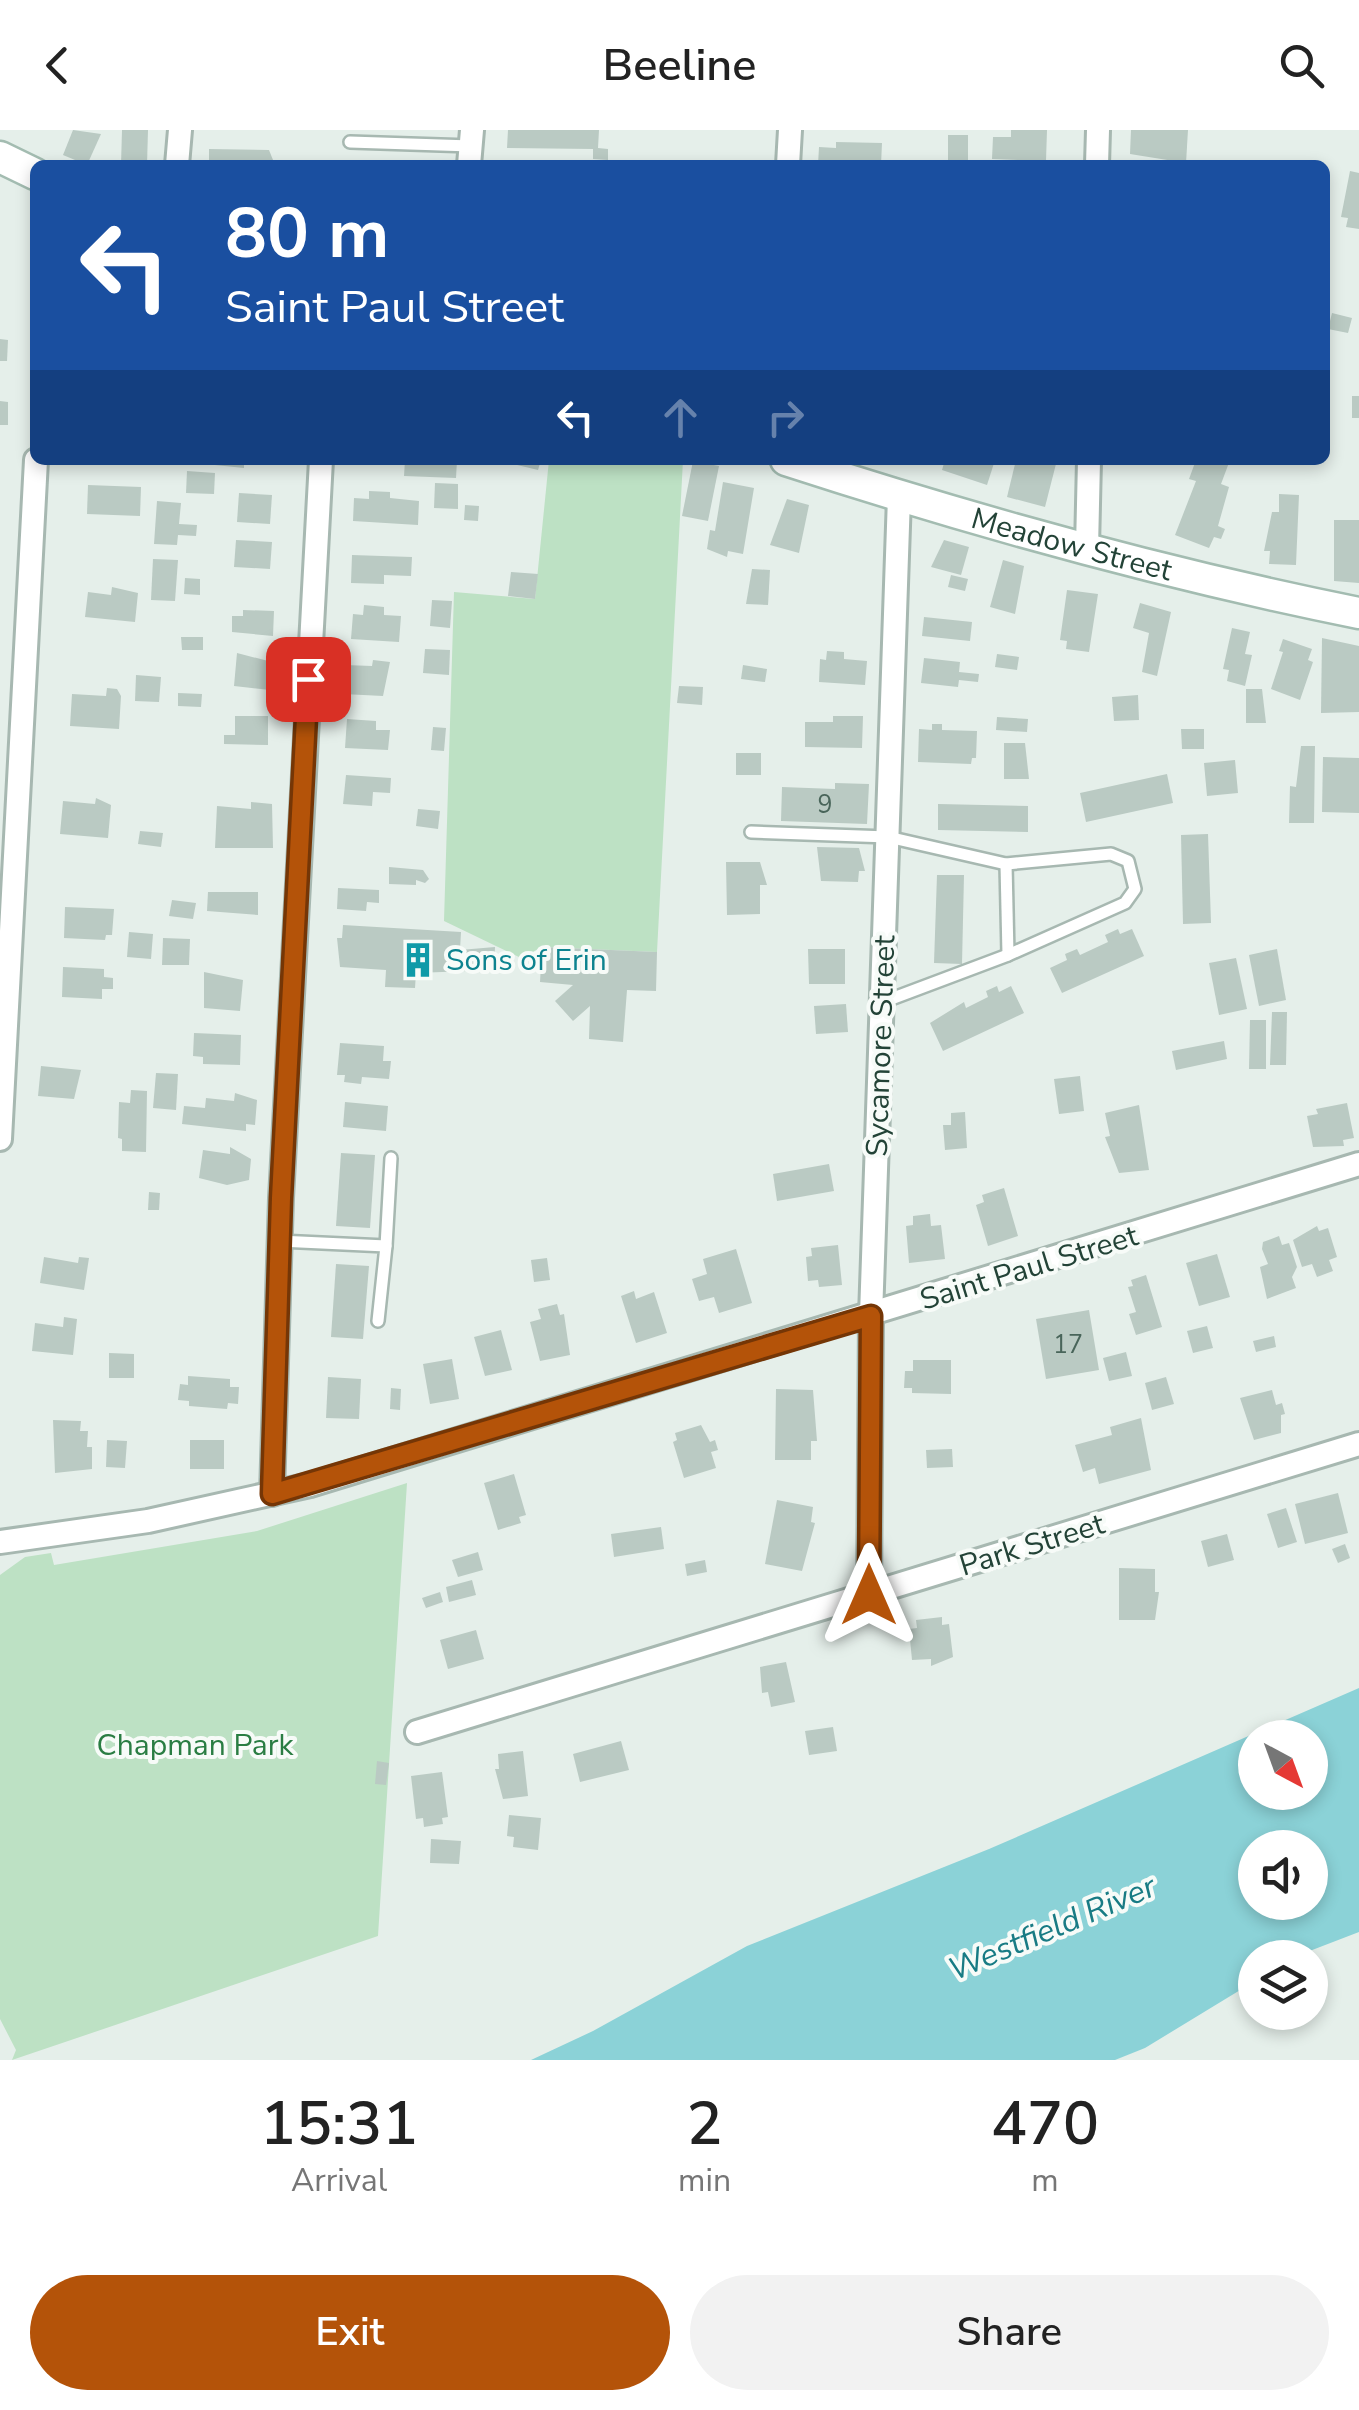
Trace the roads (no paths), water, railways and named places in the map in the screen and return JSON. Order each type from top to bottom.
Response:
[{"type":"street","points":[[177,160],[180,130]]},
{"type":"street","points":[[788,160],[790,130]]},
{"type":"street","points":[[1097,160],[1098,130]]},
{"type":"street","points":[[0,157],[30,172]]},
{"type":"street","points":[[0,1139],[36,465]]},
{"type":"street","points":[[272,1494],[280,1241],[321,465]]},
{"type":"street","name":"Meadow Street","points":[[801,465],[900,497],[1237,588],[1359,613]]},
{"type":"street","points":[[1087,548],[1089,465]]},
{"type":"street","name":"Sycamore Street","points":[[869,1595],[871,1316],[900,497]]},
{"type":"street","name":"Saint Paul Street","points":[[0,1542],[134,1523],[272,1494],[871,1316],[1359,1164]]},
{"type":"street","name":"Park Street","points":[[417,1732],[1359,1444]]},
{"type":"lane","points":[[350,142],[471,147]]},
{"type":"lane","points":[[751,832],[888,837],[1006,864],[1111,854],[1128,861],[1135,889],[1125,902],[1008,955],[883,1002]]},
{"type":"lane","points":[[1006,864],[1008,955]]},
{"type":"lane","points":[[378,1322],[391,1158]]},
{"type":"lane","points":[[280,1241],[386,1246]]},
{"type":"water","name":"Westfield River","points":[[1359,1688],[1359,1932],[1328,1944],[1328,1940],[1238,1940],[1238,1991],[1145,2048],[1115,2060],[531,2060],[593,2031],[747,1946],[989,1849],[1238,1741],[1238,1810],[1328,1810],[1328,1720],[1285,1720]]},
{"type":"place","name":"Sons of Erin","points":[[418,960]]},
{"type":"park label","name":"Chapman Park","points":[[195,1745]]}]
